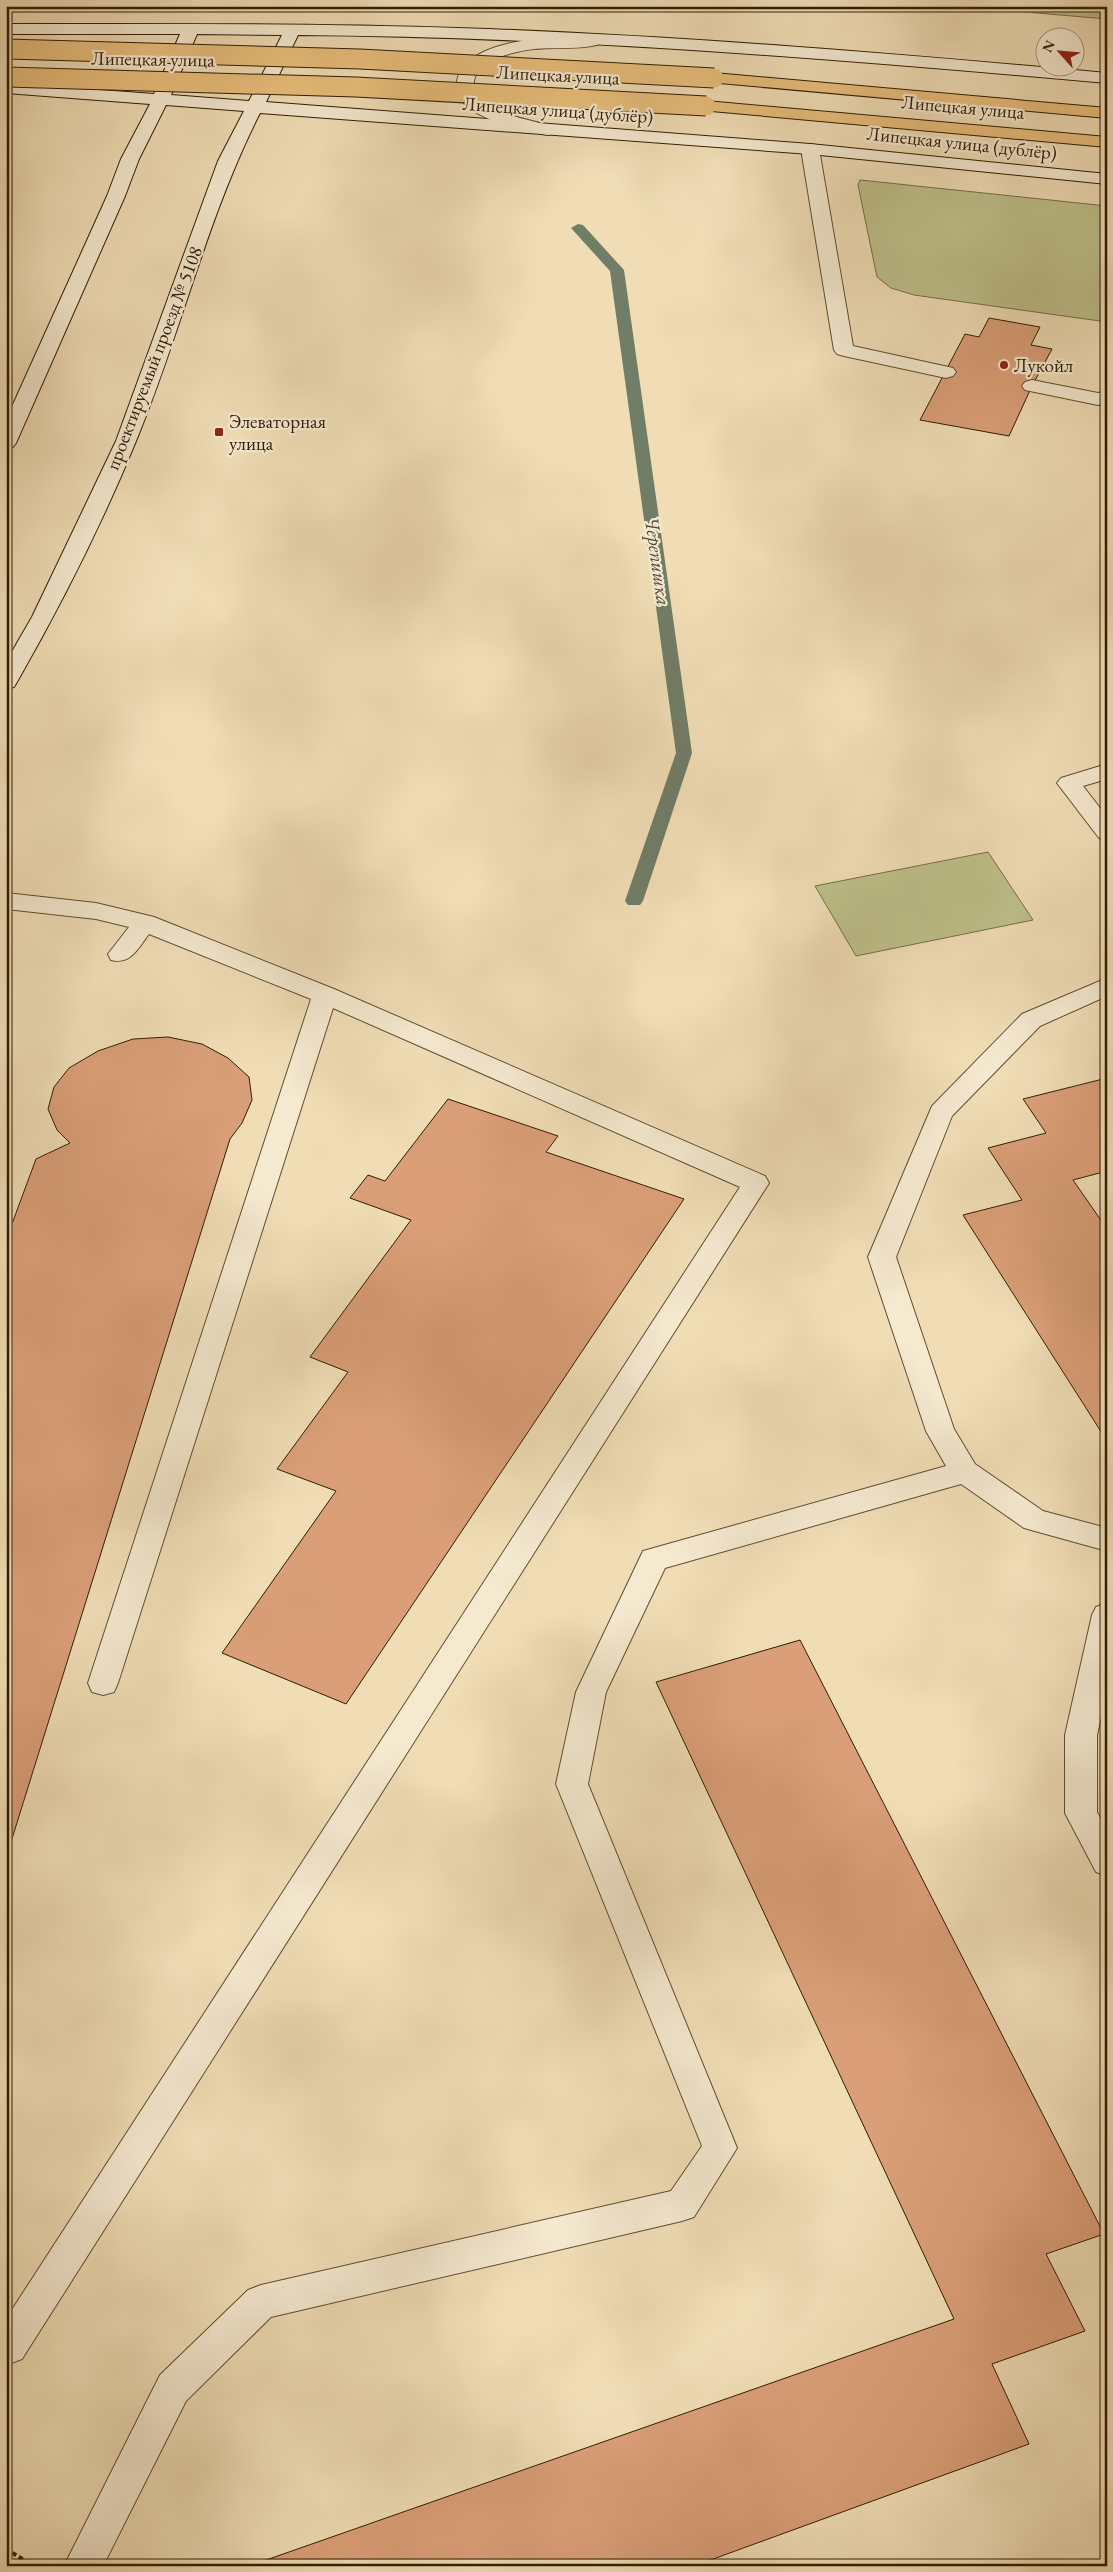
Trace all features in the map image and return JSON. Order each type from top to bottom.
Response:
[{"type":"main road","points":[[6,29],[291,30],[488,34],[896,59],[1107,78]]},
{"type":"main road","points":[[6,443],[116,196],[130,159],[161,99],[191,29]]},
{"type":"main road","name":"проектируемый проезд № 5108","points":[[6,682],[43,617],[126,441],[222,175],[284,51],[291,30]]},
{"type":"main road","points":[[552,131],[501,118],[479,108],[466,94],[464,79],[468,72],[482,59],[505,50],[534,44],[600,40]]},
{"type":"main road","name":"Липецкая улица","points":[[6,50],[221,54],[457,62],[714,78],[1107,113]]},
{"type":"main road","name":"Липецкая улица","points":[[6,77],[251,82],[474,92],[706,106],[1107,142]]},
{"type":"main road","name":"Липецкая улица (дублёр)","points":[[6,88],[552,131],[810,149],[1107,179]]},
{"type":"main road","points":[[810,149],[844,350],[946,372]]},
{"type":"main road","points":[[1032,386],[1098,399],[1107,397]]},
{"type":"main road","points":[[1107,771],[1069,783],[1107,833]]},
{"type":"main road","points":[[6,901],[96,911],[145,923],[325,995],[756,1183],[9,2347],[6,2348]]},
{"type":"main road","points":[[120,954],[145,923]]},
{"type":"main road","points":[[1107,986],[1030,1020],[942,1112],[882,1257],[940,1431],[965,1472],[1034,1520],[1107,1540]]},
{"type":"main road","points":[[102,1683],[325,995]]},
{"type":"main road","points":[[83,2566],[173,2388],[262,2302],[682,2205],[720,2148],[572,1784],[591,1692],[654,1559],[965,1472]]},
{"type":"main road","points":[[1107,1615],[1081,1735],[1081,1813],[1107,1862]]},
{"type":"path","points":[[6,2549],[33,2566]]},
{"type":"green space","points":[[955,6],[1107,7],[1107,19]]},
{"type":"green space","points":[[860,180],[1107,206],[1107,322],[914,295],[891,288],[877,277],[858,185]]},
{"type":"green space","points":[[988,852],[1033,920],[856,956],[815,886]]},
{"type":"building","points":[[989,318],[1040,327],[1031,345],[1052,349],[1032,386],[1009,436],[920,420],[965,334],[979,337]]},
{"type":"building","points":[[168,1037],[202,1044],[228,1058],[249,1077],[252,1100],[242,1123],[230,1139],[6,1858],[6,1240],[36,1159],[70,1143],[57,1130],[48,1109],[54,1087],[69,1068],[98,1051],[133,1039]]},
{"type":"building","points":[[1107,1078],[1107,1171],[1073,1180],[1107,1229],[1107,1441],[963,1215],[1022,1200],[988,1148],[1046,1133],[1023,1099]]},
{"type":"building","points":[[448,1099],[558,1136],[546,1152],[684,1199],[346,1704],[222,1653],[336,1491],[277,1469],[348,1372],[310,1357],[411,1220],[350,1198],[368,1175],[385,1181]]},
{"type":"building","points":[[800,1640],[1104,2234],[1046,2254],[1085,2331],[992,2364],[1029,2444],[694,2566],[249,2566],[954,2319],[656,1682]]},
{"type":"waterway","name":"Черепишка","points":[[578,228],[617,270],[684,753],[634,901]]},
{"type":"place","name":"Лукойл","points":[[1004,365]]},
{"type":"place","name":"Элеваторная улица","points":[[219,432]]}]
